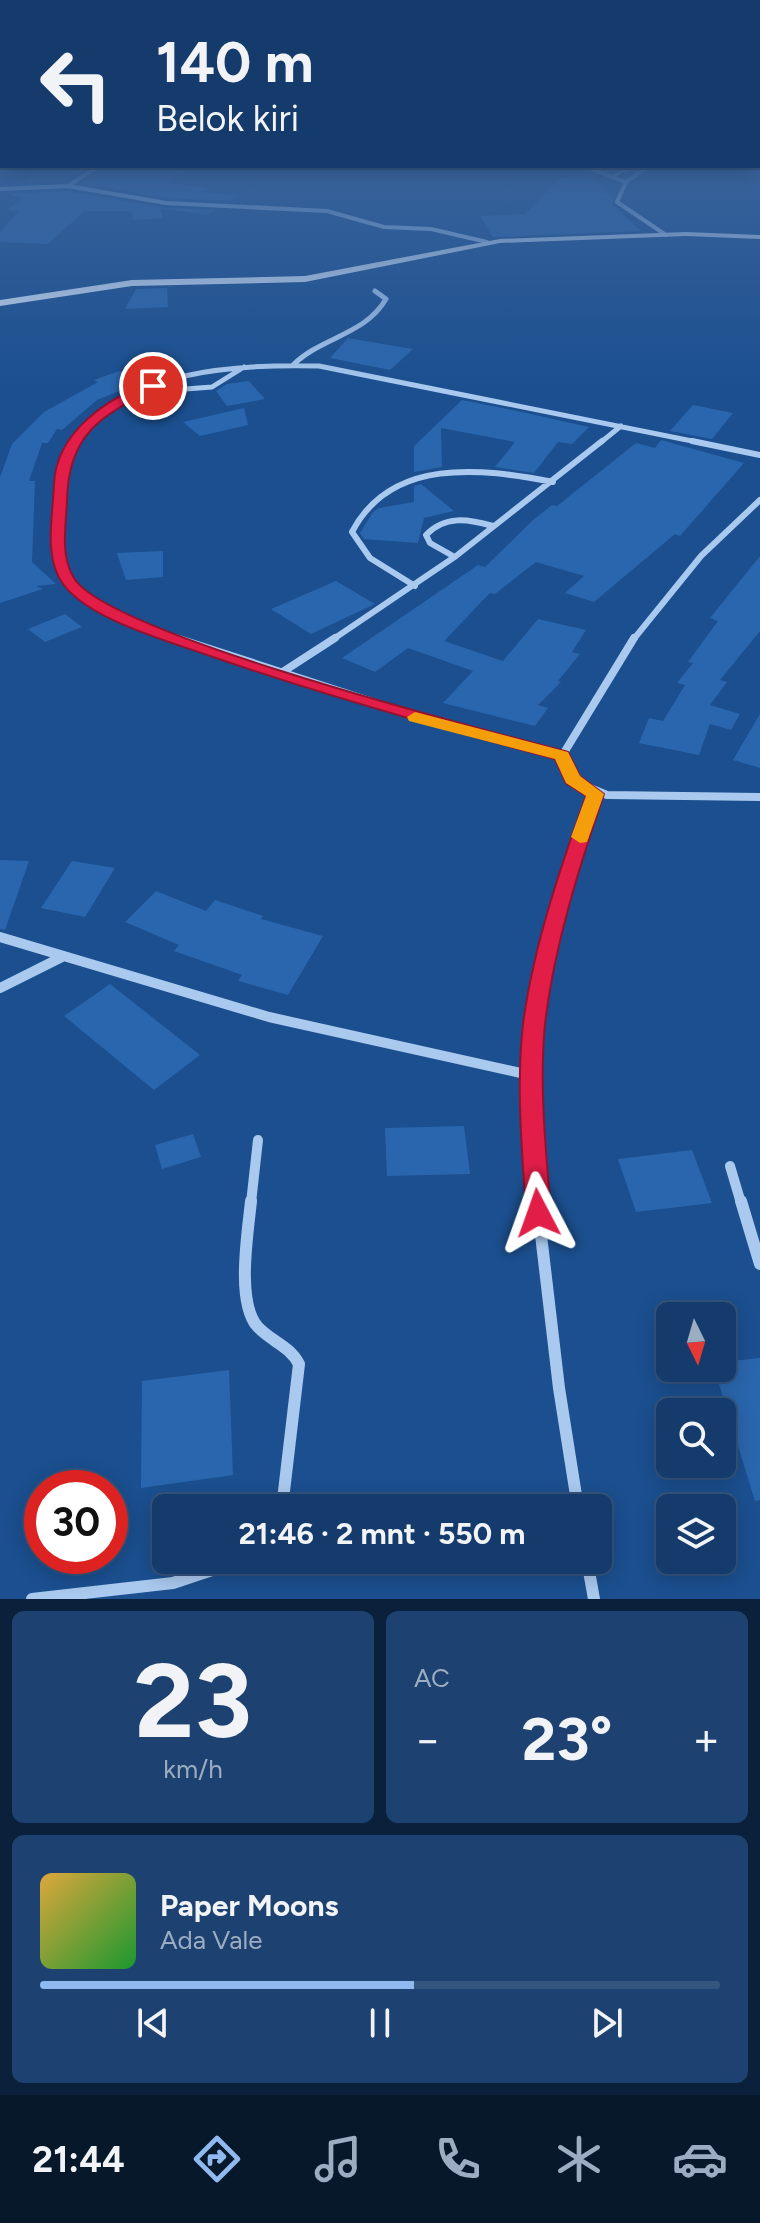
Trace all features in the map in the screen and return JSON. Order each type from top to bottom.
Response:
[{"type":"main road","points":[[0,303],[132,283],[305,279],[437,256],[487,242],[599,238]]},
{"type":"street","points":[[468,238],[487,242]]},
{"type":"street","points":[[375,291],[386,299],[377,313],[320,357],[293,365],[244,367],[178,379],[116,403],[88,424],[75,439],[61,472],[58,559],[68,581],[85,599],[164,635],[357,701],[562,756],[573,779],[595,794],[617,797],[760,797]]},
{"type":"street","points":[[293,365],[299,356],[320,357],[760,455]]},
{"type":"street","points":[[141,392],[201,388],[228,380],[244,367]]},
{"type":"street","points":[[281,673],[415,586],[553,482],[621,426]]},
{"type":"street","points":[[415,586],[377,563],[356,543],[352,532],[365,503],[397,486],[459,472],[507,473],[553,482]]},
{"type":"street","points":[[562,756],[613,670],[651,616],[705,551],[760,500]]},
{"type":"street","points":[[453,556],[430,543],[426,535],[436,524],[460,520],[493,526]]},
{"type":"street","points":[[575,1494],[561,1416],[538,1213],[532,1118],[534,1024],[565,880],[595,794]]},
{"type":"street","points":[[0,937],[269,1017],[534,1076]]},
{"type":"street","points":[[0,988],[64,956]]},
{"type":"street","points":[[258,1140],[245,1298],[254,1323],[293,1349],[299,1364],[284,1494]]},
{"type":"street","points":[[730,1166],[760,1264]]},
{"type":"street","points":[[32,1599],[173,1583],[200,1574]]},
{"type":"street","points":[[590,1574],[594,1599]]},
{"type":"building","points":[[0,238],[55,238],[48,244],[0,242]]},
{"type":"building","points":[[167,288],[168,307],[125,309],[136,289]]},
{"type":"building","points":[[348,338],[413,349],[390,370],[330,358]]},
{"type":"building","points":[[119,371],[144,381],[97,400],[62,430],[57,429],[48,443],[42,443],[29,481],[35,481],[32,562],[56,584],[36,586],[43,589],[0,603],[0,477],[12,444],[44,412],[98,382],[94,380]]},
{"type":"building","points":[[249,381],[265,399],[227,406],[216,391],[227,384]]},
{"type":"building","points":[[462,400],[589,427],[572,444],[558,442],[534,473],[495,467],[515,442],[441,428],[442,467],[414,472],[414,446]]},
{"type":"building","points":[[693,405],[733,413],[712,439],[670,431]]},
{"type":"building","points":[[244,408],[248,425],[200,436],[183,422]]},
{"type":"building","points":[[661,440],[744,463],[680,536],[675,534],[594,602],[565,593],[584,576],[536,562],[495,594],[490,593],[444,641],[503,661],[538,619],[586,630],[572,652],[580,654],[558,681],[561,682],[538,705],[548,708],[535,726],[443,703],[473,671],[408,648],[375,672],[342,658],[478,565],[485,567],[533,520],[552,505],[557,506],[636,443],[655,448]]},
{"type":"building","points":[[421,484],[454,511],[424,518],[418,543],[364,539],[360,533],[373,512],[379,508],[414,502],[414,486]]},
{"type":"building","points":[[163,551],[163,577],[126,580],[117,553]]},
{"type":"building","points":[[760,556],[760,631],[720,680],[727,682],[710,705],[740,714],[731,730],[710,724],[699,755],[639,743],[649,718],[663,721],[685,685],[677,683],[693,663],[688,662],[718,621],[710,618]]},
{"type":"building","points":[[336,581],[375,604],[311,634],[271,609]]},
{"type":"building","points":[[65,614],[82,627],[45,642],[28,629]]},
{"type":"building","points":[[760,714],[760,768],[733,760]]},
{"type":"building","points":[[0,860],[29,861],[5,930],[0,929]]},
{"type":"building","points":[[72,861],[115,868],[85,917],[41,908]]},
{"type":"building","points":[[156,891],[206,911],[215,900],[263,916],[261,919],[323,936],[288,995],[238,981],[242,975],[174,951],[179,945],[125,922]]},
{"type":"building","points":[[110,984],[200,1055],[154,1090],[64,1016]]},
{"type":"building","points":[[464,1126],[470,1174],[387,1176],[385,1128]]},
{"type":"building","points":[[193,1134],[201,1157],[162,1169],[155,1145]]},
{"type":"building","points":[[692,1150],[712,1203],[636,1212],[618,1159]]},
{"type":"building","points":[[760,1358],[760,1500],[755,1501],[736,1439],[736,1398],[723,1398],[718,1382],[736,1382],[736,1361]]},
{"type":"building","points":[[229,1370],[233,1475],[141,1488],[142,1381]]},
{"type":"slow traffic","points":[[415,717],[562,756],[573,779],[595,794],[580,837]]},
{"type":"route","points":[[153,386],[116,403],[88,424],[75,439],[61,472],[58,559],[68,581],[85,599],[164,635],[357,701],[562,756],[573,779],[595,794],[565,880],[534,1024],[532,1118],[538,1213]]}]
